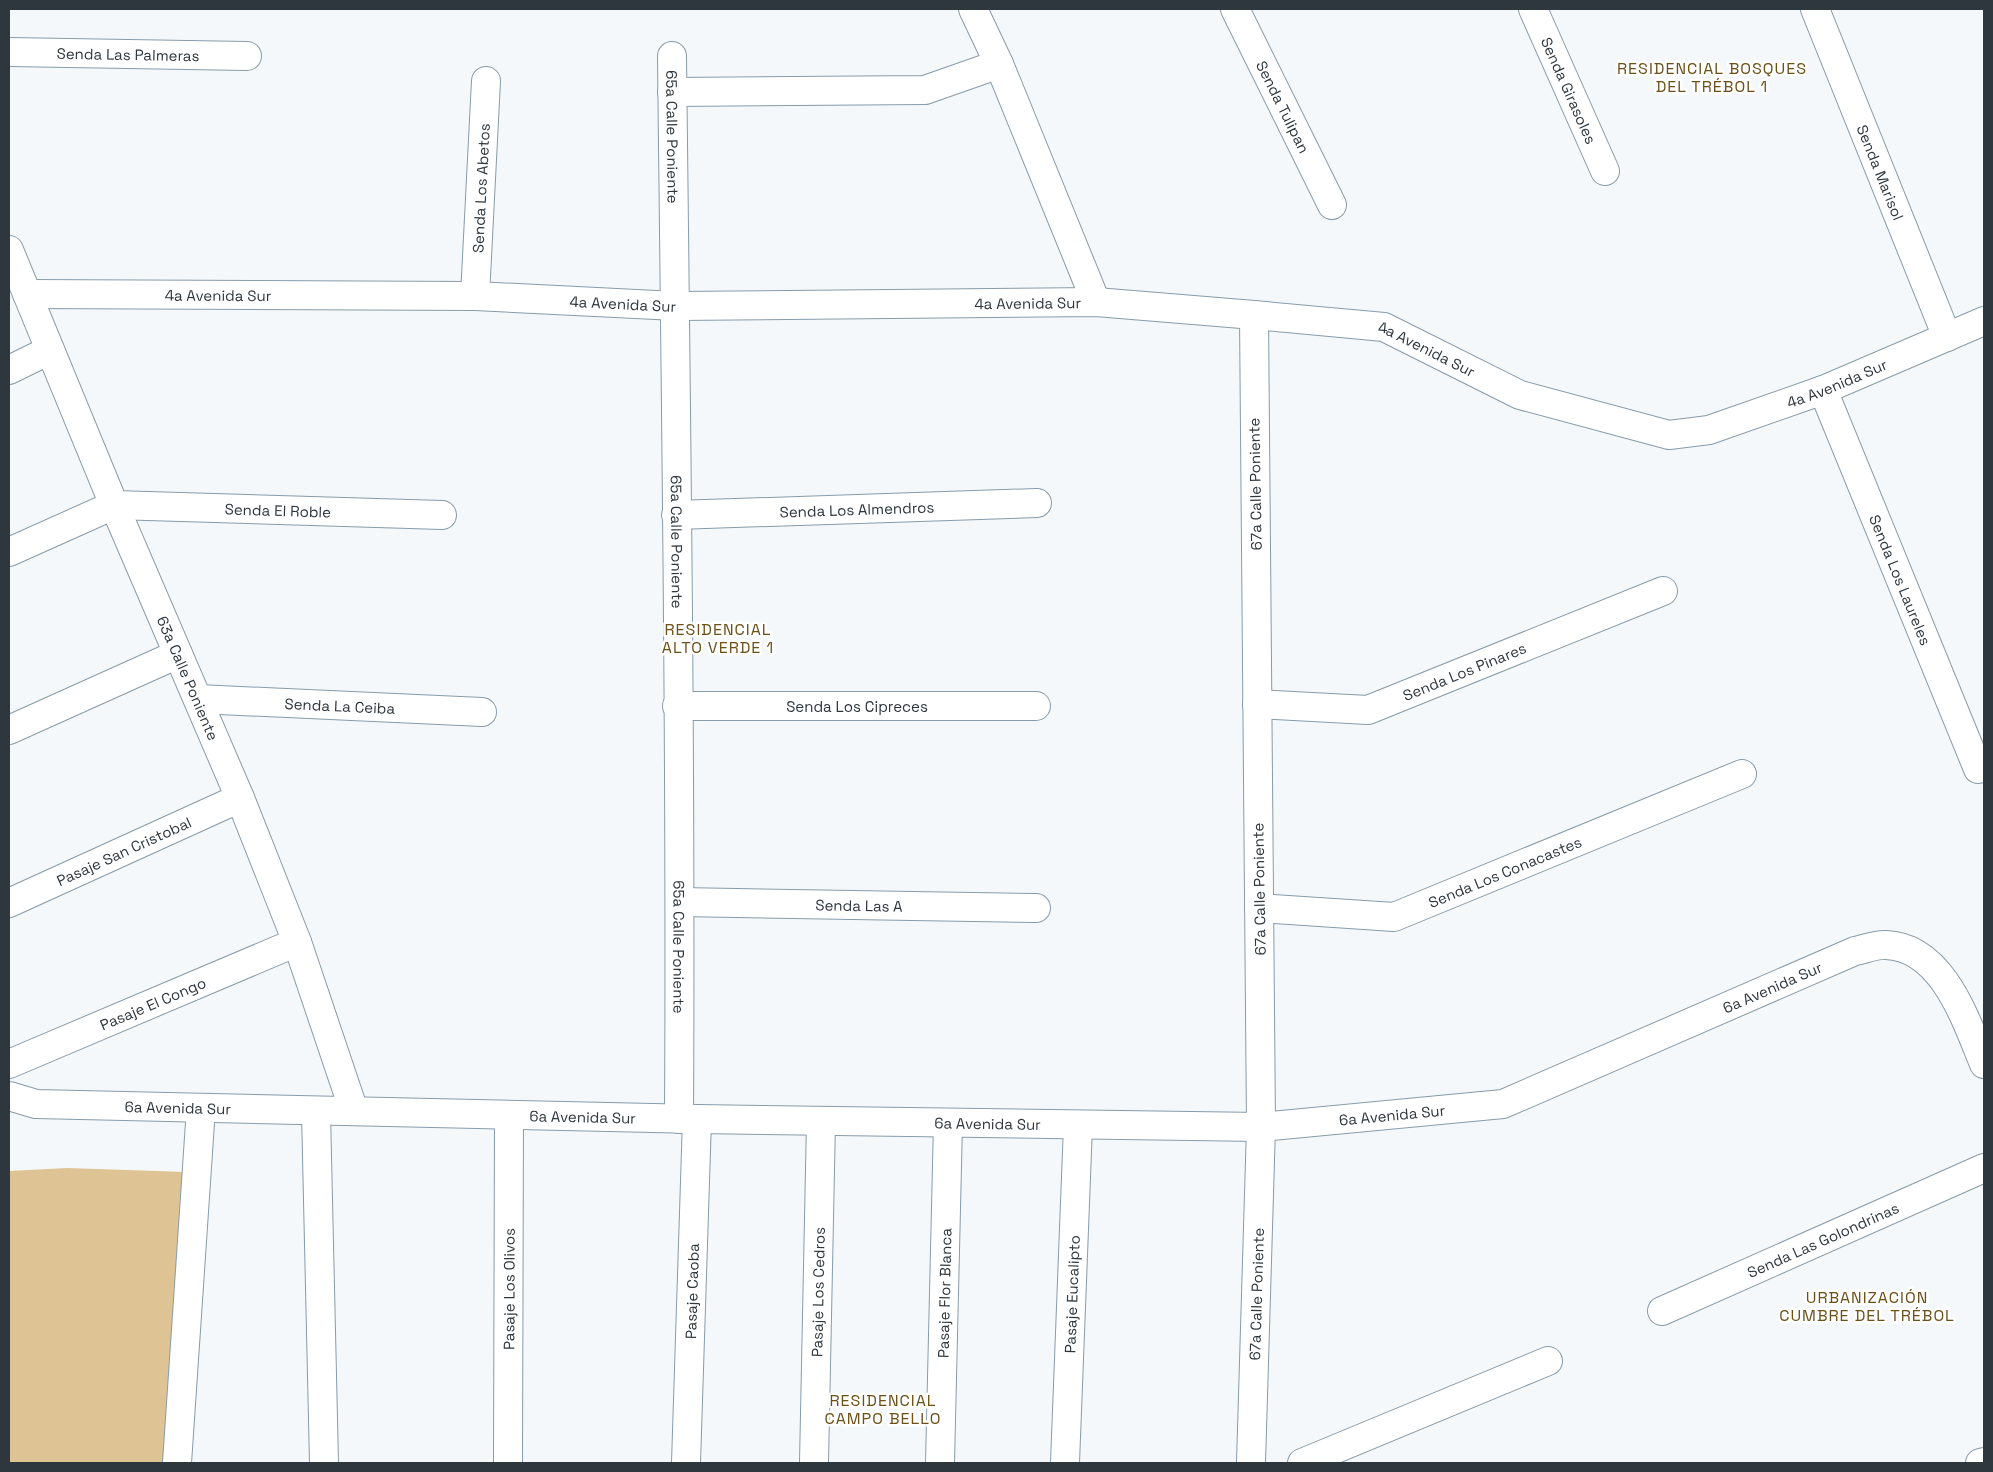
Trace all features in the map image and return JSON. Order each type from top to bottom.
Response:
[{"type":"street","points":[[973,9],[999,64],[1096,302]]},
{"type":"street","name":"Senda Tulipan","points":[[1235,9],[1332,205]]},
{"type":"street","name":"Senda Girasoles","points":[[1533,9],[1606,171]]},
{"type":"street","name":"Senda Marisol","points":[[1815,9],[1947,337]]},
{"type":"street","name":"Senda Las Palmeras","points":[[9,52],[247,56]]},
{"type":"street","name":"65a Calle Poniente","points":[[672,56],[676,306],[677,706],[680,902],[688,1119]]},
{"type":"street","points":[[672,92],[925,90],[999,64]]},
{"type":"street","name":"Senda Los Abetos","points":[[475,296],[486,81]]},
{"type":"street","name":"63a Calle Poniente","points":[[9,250],[114,505],[240,798],[298,942],[354,1111]]},
{"type":"street","name":"4a Avenida Sur","points":[[27,294],[475,296],[676,306],[1096,302],[1254,315],[1384,327],[1520,395],[1669,436],[1709,430],[1823,390],[1984,321]]},
{"type":"street","name":"67a Calle Poniente","points":[[1251,1463],[1261,1127],[1254,315]]},
{"type":"street","points":[[9,370],[50,350]]},
{"type":"street","name":"Senda Los Laureles","points":[[1823,390],[1978,770]]},
{"type":"street","name":"Senda Los Almendros","points":[[676,516],[1038,503]]},
{"type":"street","points":[[9,552],[114,505]]},
{"type":"street","name":"Senda El Roble","points":[[114,505],[442,515]]},
{"type":"street","name":"Senda Los Pinares","points":[[1257,704],[1368,710],[1663,591]]},
{"type":"street","points":[[9,730],[178,654]]},
{"type":"street","name":"Senda La Ceiba","points":[[198,699],[482,712]]},
{"type":"street","name":"Senda Los Cipreces","points":[[677,706],[1036,706]]},
{"type":"street","name":"Senda Los Conacastes","points":[[1259,908],[1394,917],[1742,774]]},
{"type":"street","name":"Pasaje San Cristobal","points":[[9,903],[240,798]]},
{"type":"street","name":"Senda Las A","points":[[680,902],[1036,908]]},
{"type":"street","name":"Pasaje El Congo","points":[[9,1064],[298,942]]},
{"type":"street","name":"6a Avenida Sur","points":[[9,1096],[36,1104],[316,1112],[354,1111],[688,1119],[1261,1127],[1503,1104],[1855,951],[1886,945],[1907,950],[1931,964],[1948,987],[1984,1064]]},
{"type":"street","points":[[176,1463],[201,1108]]},
{"type":"street","points":[[316,1112],[324,1463]]},
{"type":"street","name":"Pasaje Los Olivos","points":[[508,1463],[510,1115]]},
{"type":"street","name":"Pasaje Caoba","points":[[686,1463],[688,1119]]},
{"type":"street","name":"Pasaje Los Cedros","points":[[814,1463],[821,1121]]},
{"type":"street","name":"Pasaje Flor Blanca","points":[[940,1463],[948,1123]]},
{"type":"street","name":"Pasaje Eucalipto","points":[[1065,1463],[1078,1125]]},
{"type":"street","name":"Senda Las Golondrinas","points":[[1662,1311],[1984,1168]]},
{"type":"street","points":[[1302,1463],[1548,1360]]},
{"type":"street","points":[[1980,1463],[1984,1462]]},
{"type":"shaded area","points":[[67,1168],[186,1172],[176,1463],[9,1463],[9,1171]]},
{"type":"district","name":"RESIDENCIAL BOSQUES DEL TRÉBOL 1","points":[[1712,77]]},
{"type":"district","name":"RESIDENCIAL ALTO VERDE 1","points":[[718,638]]},
{"type":"district","name":"URBANIZACIÓN CUMBRE DEL TRÉBOL","points":[[1867,1306]]},
{"type":"district","name":"RESIDENCIAL CAMPO BELLO","points":[[883,1409]]}]
